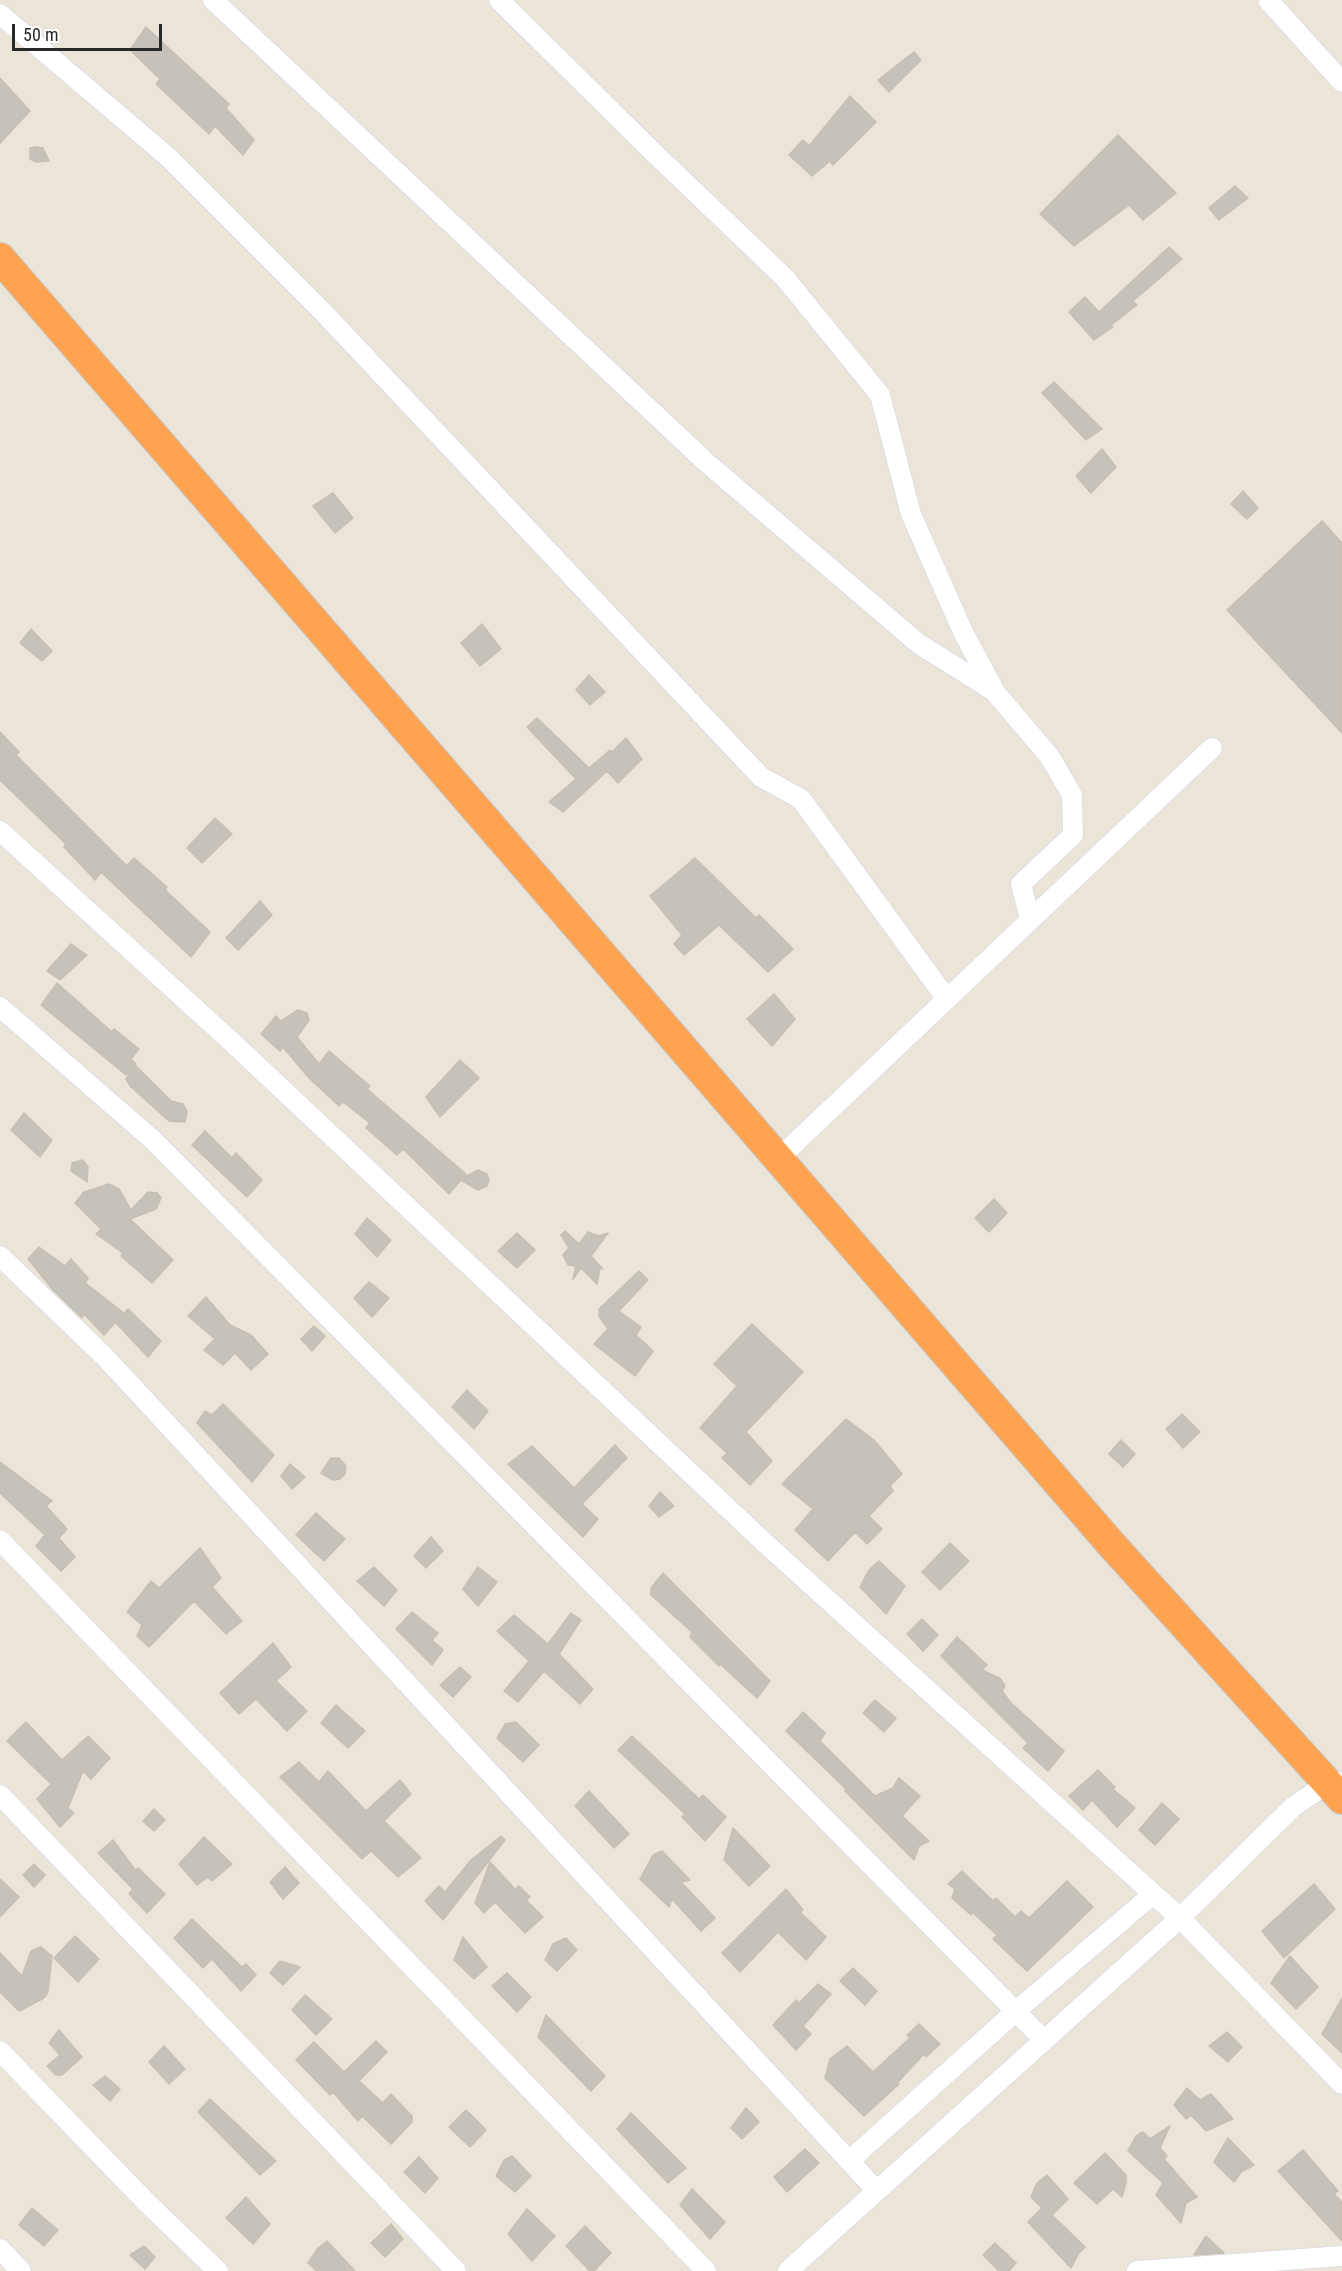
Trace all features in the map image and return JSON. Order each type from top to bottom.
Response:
[{"type":"highway","points":[[0,258],[1111,1544],[1338,1788]]},
{"type":"street","points":[[213,0],[707,463],[920,644],[994,691]]},
{"type":"street","points":[[499,0],[785,278],[880,395],[911,514],[963,632],[994,691],[1050,757],[1072,795],[1073,835],[1021,884],[1030,919]]},
{"type":"street","points":[[1268,0],[1342,82]]},
{"type":"street","points":[[0,14],[168,157],[322,311],[761,777],[801,799],[946,998]]},
{"type":"street","points":[[778,1159],[1212,748]]},
{"type":"street","points":[[0,831],[234,1044],[766,1544],[1152,1895],[1180,1917],[1342,2084]]},
{"type":"street","points":[[0,1007],[153,1140],[1044,2040]]},
{"type":"street","points":[[0,1256],[105,1357],[877,2191]]},
{"type":"street","points":[[0,1540],[706,2271]]},
{"type":"street","points":[[788,2271],[1180,1917],[1294,1806],[1338,1788]]},
{"type":"street","points":[[0,1795],[456,2271]]},
{"type":"street","points":[[849,2161],[1015,2012],[1152,1895]]},
{"type":"street","points":[[0,2051],[147,2203],[218,2271]]},
{"type":"street","points":[[0,2249],[21,2271]]},
{"type":"street","points":[[1137,2271],[1342,2256]]},
{"type":"building","points":[[146,27],[229,104],[226,108],[254,140],[243,155],[215,126],[209,134],[156,84],[160,79],[130,50]]},
{"type":"building","points":[[914,52],[921,60],[889,92],[878,80]]},
{"type":"building","points":[[0,78],[30,111],[0,143]]},
{"type":"building","points":[[850,96],[876,122],[833,165],[830,161],[812,176],[789,155],[803,140],[809,146]]},
{"type":"building","points":[[1118,135],[1176,193],[1143,220],[1129,205],[1074,246],[1040,214]]},
{"type":"building","points":[[30,148],[43,148],[49,161],[36,162],[30,159]]},
{"type":"building","points":[[1235,186],[1248,198],[1219,220],[1209,208]]},
{"type":"building","points":[[1169,247],[1182,259],[1133,301],[1137,305],[1111,325],[1113,327],[1094,340],[1069,312],[1085,297],[1099,312]]},
{"type":"building","points":[[1054,382],[1102,429],[1086,440],[1042,393]]},
{"type":"building","points":[[1102,449],[1116,467],[1091,493],[1076,476]]},
{"type":"building","points":[[1243,491],[1258,508],[1247,519],[1231,504]]},
{"type":"building","points":[[333,493],[353,518],[335,533],[313,506]]},
{"type":"building","points":[[1322,521],[1342,543],[1342,733],[1227,610]]},
{"type":"building","points":[[482,624],[501,649],[480,666],[461,643]]},
{"type":"building","points":[[31,629],[52,651],[42,661],[20,643]]},
{"type":"building","points":[[589,675],[605,692],[590,705],[576,690]]},
{"type":"building","points":[[537,718],[589,768],[610,750],[612,752],[626,738],[642,759],[618,783],[607,771],[563,812],[549,802],[576,779],[527,727]]},
{"type":"building","points":[[0,732],[19,752],[16,755],[127,866],[134,858],[167,887],[165,890],[210,932],[191,957],[101,872],[95,880],[64,847],[66,844],[0,780]]},
{"type":"building","points":[[215,818],[232,834],[202,863],[187,848]]},
{"type":"building","points":[[695,858],[756,918],[759,915],[793,949],[768,972],[719,925],[684,955],[674,944],[682,935],[650,896]]},
{"type":"building","points":[[260,901],[272,915],[238,950],[226,938]]},
{"type":"building","points":[[71,944],[87,955],[60,980],[47,971]]},
{"type":"building","points":[[57,983],[112,1032],[114,1029],[139,1049],[131,1059],[136,1064],[126,1075],[41,1005]]},
{"type":"building","points":[[774,994],[795,1019],[772,1046],[747,1019]]},
{"type":"building","points":[[298,1010],[307,1013],[309,1020],[297,1037],[319,1064],[329,1051],[370,1086],[367,1089],[466,1174],[463,1178],[478,1170],[487,1174],[489,1180],[487,1186],[478,1190],[461,1180],[449,1194],[403,1149],[397,1155],[366,1128],[370,1123],[343,1102],[339,1106],[308,1077],[283,1047],[280,1051],[261,1034],[276,1016],[281,1021]]},
{"type":"building","points":[[460,1060],[479,1078],[440,1117],[426,1097]]},
{"type":"building","points":[[135,1065],[171,1101],[183,1104],[187,1111],[185,1122],[169,1121],[130,1086],[126,1079]]},
{"type":"building","points":[[24,1113],[52,1140],[40,1157],[11,1130]]},
{"type":"building","points":[[205,1131],[232,1158],[236,1153],[262,1180],[247,1197],[192,1145]]},
{"type":"building","points":[[83,1160],[88,1167],[87,1182],[71,1171],[72,1163]]},
{"type":"building","points":[[109,1184],[119,1189],[131,1210],[148,1192],[157,1193],[161,1198],[156,1209],[130,1219],[173,1260],[152,1283],[121,1256],[123,1253],[96,1234],[101,1229],[75,1203],[84,1192]]},
{"type":"building","points":[[994,1199],[1007,1213],[989,1232],[975,1218]]},
{"type":"building","points":[[367,1218],[391,1240],[377,1257],[355,1234]]},
{"type":"building","points":[[565,1231],[579,1244],[588,1232],[599,1236],[608,1233],[591,1256],[603,1269],[600,1268],[597,1284],[581,1268],[573,1279],[576,1266],[568,1265],[563,1255],[569,1248],[561,1235]]},
{"type":"building","points":[[517,1233],[535,1250],[517,1268],[498,1251]]},
{"type":"building","points":[[39,1247],[65,1266],[71,1259],[88,1278],[85,1283],[124,1313],[104,1335],[84,1314],[82,1318],[53,1290],[28,1259]]},
{"type":"building","points":[[639,1271],[648,1280],[619,1311],[641,1327],[636,1335],[653,1351],[635,1376],[594,1344],[608,1329],[599,1316],[599,1309]]},
{"type":"building","points":[[369,1282],[389,1298],[372,1317],[354,1298]]},
{"type":"building","points":[[206,1297],[230,1325],[251,1335],[268,1354],[251,1370],[235,1353],[223,1365],[204,1350],[215,1339],[188,1316]]},
{"type":"building","points":[[128,1309],[161,1341],[148,1357],[116,1323]]},
{"type":"building","points":[[752,1324],[803,1372],[746,1432],[772,1461],[750,1485],[722,1458],[727,1453],[700,1428],[737,1386],[714,1364]]},
{"type":"building","points":[[314,1326],[325,1336],[312,1351],[301,1339]]},
{"type":"building","points":[[467,1390],[488,1411],[474,1429],[452,1407]]},
{"type":"building","points":[[223,1404],[274,1455],[252,1482],[197,1423],[205,1411],[212,1415]]},
{"type":"building","points":[[1182,1414],[1200,1432],[1183,1448],[1166,1429]]},
{"type":"building","points":[[846,1419],[874,1440],[902,1474],[890,1486],[893,1491],[869,1516],[882,1529],[867,1544],[855,1532],[828,1561],[795,1530],[813,1509],[782,1484]]},
{"type":"building","points":[[1121,1440],[1135,1454],[1123,1467],[1109,1454]]},
{"type":"building","points":[[615,1445],[627,1458],[582,1504],[598,1519],[583,1537],[508,1464],[532,1446],[574,1488]]},
{"type":"building","points":[[331,1458],[339,1458],[346,1466],[345,1474],[340,1479],[333,1480],[321,1473]]},
{"type":"building","points":[[0,1462],[52,1501],[46,1506],[67,1529],[59,1538],[75,1557],[61,1571],[36,1546],[45,1535],[0,1493]]},
{"type":"building","points":[[290,1464],[305,1477],[292,1489],[281,1476]]},
{"type":"building","points":[[660,1492],[674,1506],[659,1517],[649,1506]]},
{"type":"building","points":[[316,1513],[345,1539],[324,1561],[296,1535]]},
{"type":"building","points":[[431,1537],[443,1551],[426,1568],[414,1556]]},
{"type":"building","points":[[950,1543],[969,1561],[940,1590],[922,1572]]},
{"type":"building","points":[[200,1548],[221,1578],[212,1587],[242,1621],[226,1634],[194,1601],[149,1647],[137,1636],[142,1625],[127,1612],[151,1581],[159,1588]]},
{"type":"building","points":[[879,1561],[905,1586],[886,1614],[860,1587],[869,1570]]},
{"type":"building","points":[[374,1567],[397,1590],[384,1606],[357,1581]]},
{"type":"building","points":[[478,1567],[497,1582],[478,1606],[463,1589]]},
{"type":"building","points":[[663,1573],[770,1681],[757,1698],[720,1664],[719,1666],[690,1637],[692,1632],[651,1595],[651,1588]]},
{"type":"building","points":[[412,1612],[438,1633],[432,1640],[443,1650],[432,1665],[396,1629]]},
{"type":"building","points":[[571,1613],[581,1620],[559,1654],[593,1689],[580,1704],[544,1671],[518,1702],[504,1691],[529,1661],[497,1631],[514,1615],[548,1644]]},
{"type":"building","points":[[922,1619],[938,1635],[923,1651],[907,1634]]},
{"type":"building","points":[[957,1637],[987,1665],[982,1670],[1001,1679],[1005,1686],[1002,1691],[1011,1703],[1064,1751],[1048,1771],[1023,1748],[1028,1743],[941,1656]]},
{"type":"building","points":[[273,1643],[291,1667],[276,1681],[307,1711],[287,1731],[256,1699],[239,1714],[220,1693]]},
{"type":"building","points":[[460,1667],[471,1677],[453,1697],[440,1685]]},
{"type":"building","points":[[875,1700],[896,1718],[884,1732],[863,1713]]},
{"type":"building","points":[[336,1705],[365,1731],[348,1748],[321,1723]]},
{"type":"building","points":[[803,1712],[825,1733],[820,1741],[875,1796],[893,1788],[899,1778],[920,1796],[902,1816],[929,1841],[919,1846],[914,1860],[786,1731]]},
{"type":"building","points":[[26,1722],[62,1760],[88,1736],[110,1758],[91,1779],[83,1771],[68,1808],[74,1813],[60,1827],[37,1799],[51,1784],[7,1741]]},
{"type":"building","points":[[516,1722],[539,1745],[523,1762],[497,1738],[505,1724]]},
{"type":"building","points":[[632,1736],[699,1799],[703,1795],[726,1817],[705,1841],[682,1817],[685,1814],[618,1750]]},
{"type":"building","points":[[299,1762],[319,1782],[328,1771],[366,1811],[400,1780],[411,1794],[384,1821],[421,1858],[398,1877],[371,1851],[362,1859],[280,1777]]},
{"type":"building","points":[[1098,1770],[1115,1787],[1113,1789],[1135,1808],[1117,1827],[1092,1800],[1083,1810],[1069,1796]]},
{"type":"building","points":[[589,1791],[629,1834],[614,1848],[575,1806]]},
{"type":"building","points":[[1162,1803],[1179,1819],[1155,1845],[1139,1830]]},
{"type":"building","points":[[154,1809],[165,1820],[154,1831],[143,1821]]},
{"type":"building","points":[[733,1828],[770,1866],[749,1886],[724,1860]]},
{"type":"building","points":[[501,1836],[505,1840],[443,1920],[425,1901],[439,1886],[445,1892],[471,1860]]},
{"type":"building","points":[[204,1837],[232,1864],[212,1881],[208,1877],[197,1885],[179,1864]]},
{"type":"building","points":[[113,1840],[136,1871],[138,1868],[165,1894],[147,1913],[129,1894],[133,1889],[98,1853]]},
{"type":"building","points":[[662,1851],[690,1880],[681,1882],[715,1918],[701,1931],[672,1899],[669,1907],[640,1879],[653,1855]]},
{"type":"building","points":[[490,1862],[515,1889],[519,1886],[530,1897],[526,1900],[543,1917],[525,1933],[495,1902],[484,1913],[475,1903]]},
{"type":"building","points":[[34,1864],[45,1875],[34,1887],[23,1875]]},
{"type":"building","points":[[285,1867],[299,1883],[283,1899],[270,1882]]},
{"type":"building","points":[[962,1871],[993,1901],[996,1898],[1015,1917],[1021,1911],[1029,1918],[1067,1881],[1093,1907],[1027,1971],[993,1939],[997,1935],[972,1912],[971,1915],[952,1898],[955,1889],[948,1884]]},
{"type":"building","points":[[0,1879],[19,1897],[0,1917]]},
{"type":"building","points":[[1314,1884],[1335,1909],[1284,1958],[1262,1931]]},
{"type":"building","points":[[786,1889],[803,1910],[800,1912],[826,1937],[806,1960],[778,1932],[740,1972],[722,1953]]},
{"type":"building","points":[[192,1919],[242,1967],[246,1964],[256,1975],[241,1991],[212,1959],[203,1968],[174,1938]]},
{"type":"building","points":[[75,1936],[99,1959],[78,1982],[54,1958]]},
{"type":"building","points":[[463,1937],[487,1967],[474,1979],[454,1960]]},
{"type":"building","points":[[566,1938],[577,1950],[557,1971],[545,1960],[553,1944]]},
{"type":"building","points":[[41,1947],[52,1956],[48,1992],[44,1998],[19,2011],[0,1992],[0,1953],[22,1976],[31,1951]]},
{"type":"building","points":[[1290,1956],[1318,1987],[1296,2009],[1271,1983]]},
{"type":"building","points":[[280,1961],[300,1967],[283,1985],[270,1973]]},
{"type":"building","points":[[853,1968],[877,1991],[865,2005],[840,1981]]},
{"type":"building","points":[[507,1973],[531,1997],[517,2012],[492,1986]]},
{"type":"building","points":[[818,1984],[831,1994],[803,2026],[811,2034],[796,2050],[773,2025],[796,2000],[799,2003]]},
{"type":"building","points":[[305,1995],[332,2019],[316,2035],[292,2010]]},
{"type":"building","points":[[1342,1998],[1342,2053],[1322,2034]]},
{"type":"building","points":[[546,2015],[605,2076],[591,2091],[538,2037]]},
{"type":"building","points":[[919,2024],[940,2044],[926,2057],[924,2054],[897,2083],[899,2084],[864,2116],[825,2078],[830,2059],[847,2046],[873,2072],[910,2038],[907,2035]]},
{"type":"building","points":[[59,2030],[82,2057],[62,2075],[56,2075],[47,2066],[60,2055],[49,2043]]},
{"type":"building","points":[[1227,2032],[1242,2047],[1228,2062],[1209,2046]]},
{"type":"building","points":[[376,2041],[387,2052],[359,2081],[383,2103],[391,2094],[412,2116],[412,2122],[391,2144],[362,2116],[358,2121],[333,2092],[330,2095],[296,2060],[314,2042],[344,2072]]},
{"type":"building","points":[[164,2046],[185,2069],[169,2084],[149,2062]]},
{"type":"building","points":[[105,2076],[120,2089],[110,2101],[93,2085]]},
{"type":"building","points":[[1187,2088],[1200,2100],[1211,2094],[1233,2119],[1206,2131],[1191,2115],[1186,2119],[1174,2105]]},
{"type":"building","points":[[210,2099],[276,2161],[260,2175],[198,2112]]},
{"type":"building","points":[[746,2108],[759,2122],[742,2139],[731,2128]]},
{"type":"building","points":[[466,2110],[486,2130],[470,2147],[449,2127]]},
{"type":"building","points":[[631,2113],[686,2168],[668,2183],[617,2129]]},
{"type":"building","points":[[1170,2126],[1160,2148],[1167,2156],[1164,2159],[1197,2197],[1186,2203],[1181,2223],[1156,2195],[1163,2183],[1128,2151],[1136,2136],[1143,2132],[1150,2139]]},
{"type":"building","points":[[1228,2138],[1254,2165],[1241,2172],[1234,2182],[1214,2162]]},
{"type":"building","points":[[805,2149],[819,2163],[787,2192],[774,2177]]},
{"type":"building","points":[[1303,2150],[1338,2191],[1334,2194],[1342,2202],[1342,2241],[1278,2171]]},
{"type":"building","points":[[1105,2153],[1126,2175],[1126,2183],[1122,2197],[1113,2189],[1097,2204],[1074,2183]]},
{"type":"building","points":[[512,2156],[531,2176],[515,2192],[496,2176],[504,2160]]},
{"type":"building","points":[[419,2157],[438,2178],[425,2193],[404,2172]]},
{"type":"building","points":[[1047,2175],[1068,2199],[1052,2215],[1085,2247],[1071,2268],[1028,2222],[1042,2208],[1031,2197],[1037,2183]]},
{"type":"building","points":[[692,2189],[725,2222],[710,2239],[680,2205]]},
{"type":"building","points":[[246,2197],[270,2224],[253,2244],[226,2218]]},
{"type":"building","points":[[32,2208],[58,2230],[44,2246],[19,2225]]},
{"type":"building","points":[[527,2209],[555,2236],[532,2261],[508,2234]]},
{"type":"building","points":[[391,2224],[403,2239],[385,2257],[371,2243]]},
{"type":"building","points":[[585,2226],[611,2253],[594,2271],[590,2271],[566,2246]]},
{"type":"building","points":[[1206,2236],[1224,2253],[1194,2255]]},
{"type":"building","points":[[327,2241],[355,2271],[317,2271],[308,2263],[318,2248]]},
{"type":"building","points":[[995,2243],[1016,2263],[1009,2271],[999,2271],[983,2255]]},
{"type":"building","points":[[144,2246],[155,2257],[145,2269],[130,2255]]}]
